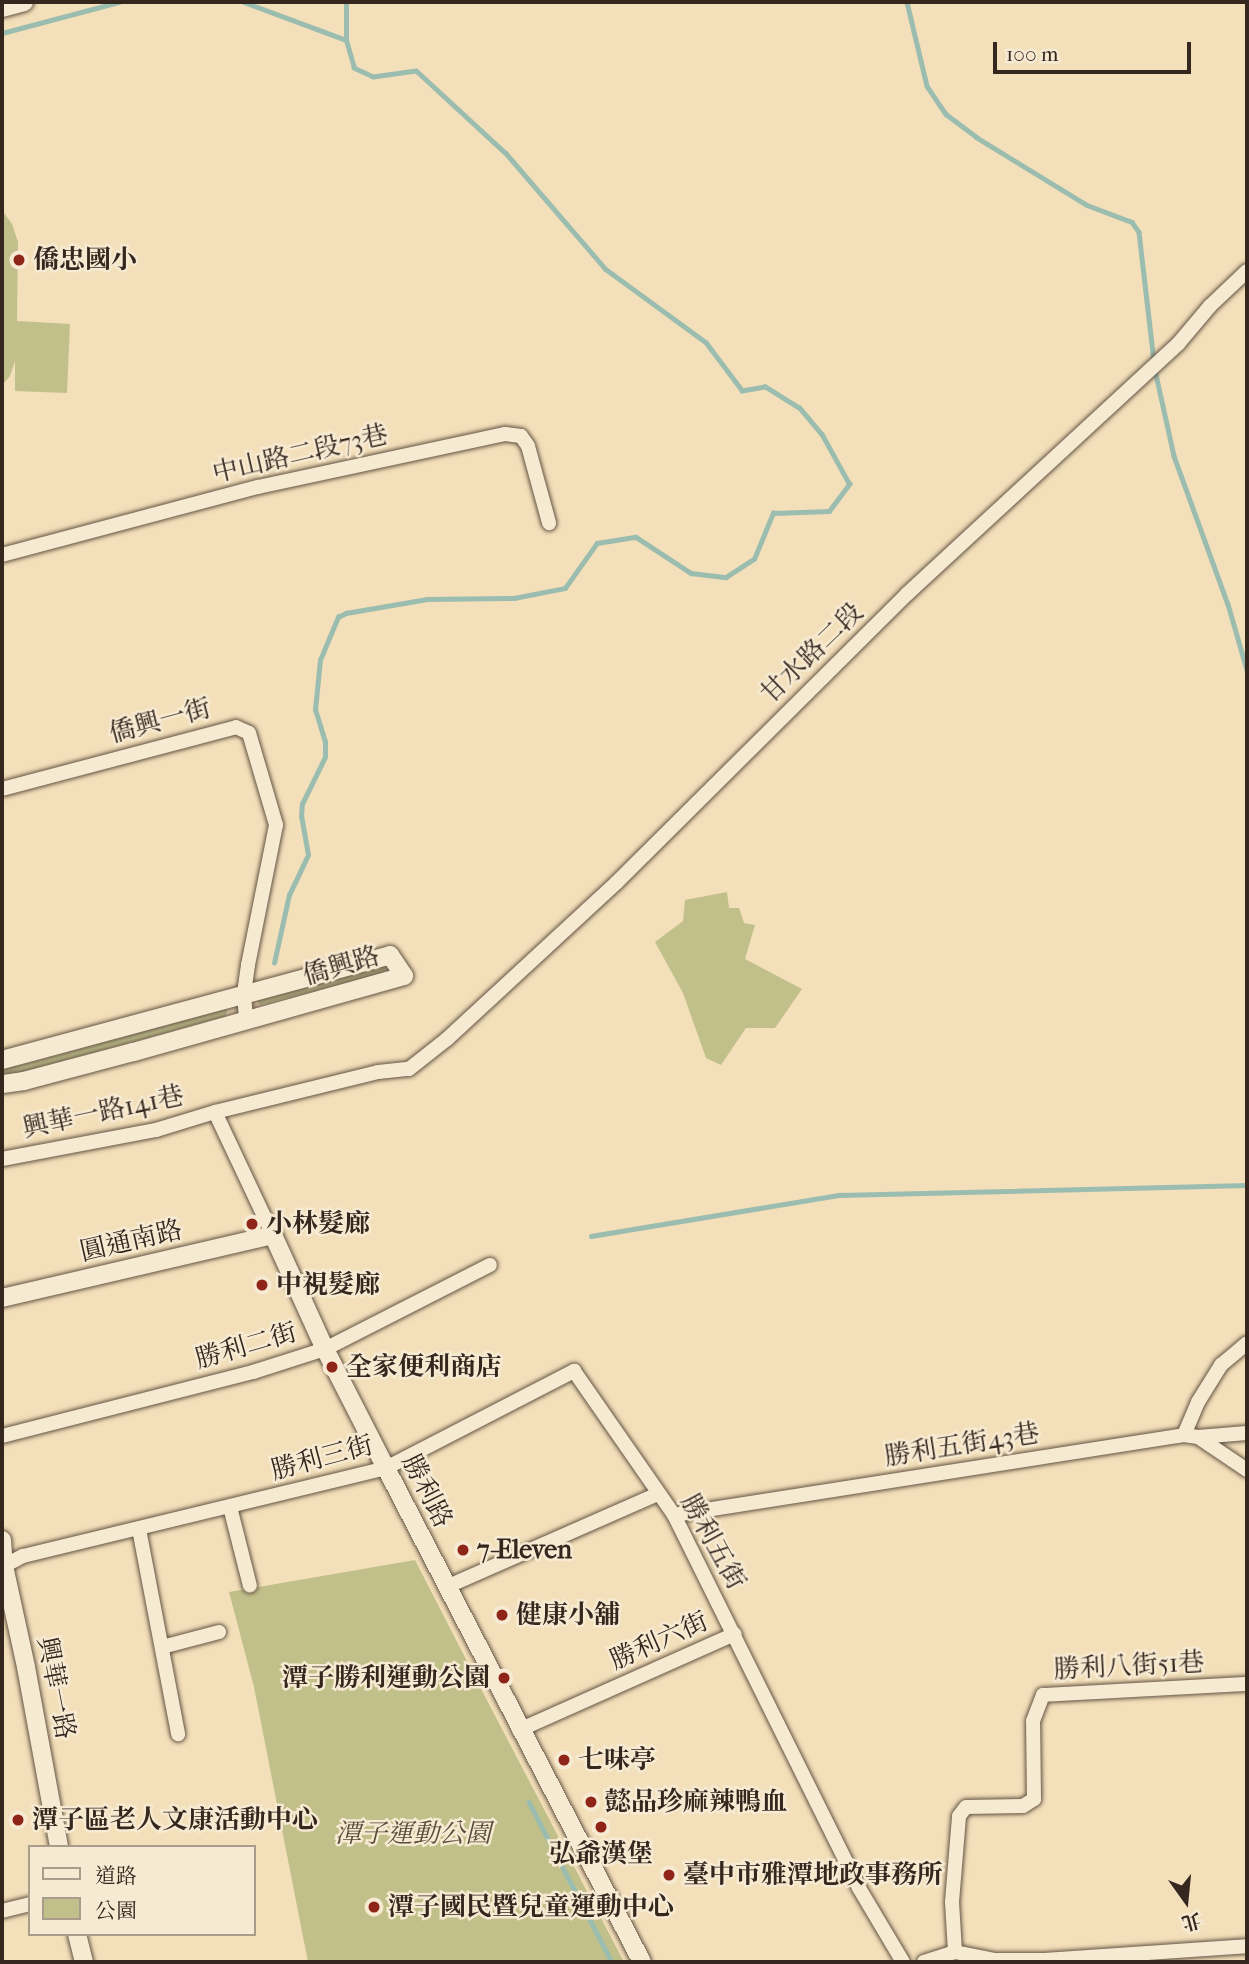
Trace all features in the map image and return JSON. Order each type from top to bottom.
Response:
[{"type":"street","points":[[2,8],[24,2]]},
{"type":"street","name":"甘水路二段","points":[[409,1069],[447,1039],[617,882],[907,594],[1178,344],[1210,306],[1247,271]]},
{"type":"street","name":"中山路二段73巷","points":[[2,555],[258,486],[505,434],[521,436],[528,446],[549,523]]},
{"type":"street","name":"僑興一街","points":[[2,789],[236,727],[249,733],[276,825],[244,995],[246,1020]]},
{"type":"street","name":"僑興路","points":[[2,1060],[390,955],[404,976],[24,1081],[2,1084]]},
{"type":"street","name":"興華一路141巷","points":[[2,1158],[156,1129],[378,1072],[409,1069]]},
{"type":"street","name":"勝利路","points":[[215,1112],[325,1349],[519,1730],[590,1858],[642,1962]]},
{"type":"street","name":"圓通南路","points":[[2,1298],[273,1235]]},
{"type":"street","name":"勝利二街","points":[[2,1436],[155,1398],[325,1349],[490,1265]]},
{"type":"street","points":[[1247,1343],[1221,1365],[1198,1402],[1191,1436],[1247,1470]]},
{"type":"street","name":"勝利三街","points":[[3,1567],[23,1556],[386,1468],[574,1371],[658,1494]]},
{"type":"street","name":"勝利五街43巷","points":[[674,1516],[1191,1436],[1247,1433]]},
{"type":"street","name":"勝利五街","points":[[446,1587],[658,1494],[674,1516],[734,1634]]},
{"type":"street","points":[[230,1507],[250,1586]]},
{"type":"street","points":[[139,1529],[178,1734]]},
{"type":"street","name":"興華一路","points":[[2,1540],[3,1567],[26,1667],[59,1845]]},
{"type":"street","points":[[162,1647],[219,1632]]},
{"type":"street","name":"勝利六街","points":[[519,1730],[734,1634],[859,1888],[903,1962]]},
{"type":"street","name":"勝利八街51巷","points":[[955,1952],[952,1902],[959,1816],[965,1807],[1023,1807],[1034,1799],[1033,1721],[1043,1695],[1247,1684]]},
{"type":"street","points":[[2,1911],[28,1904]]},
{"type":"street","points":[[78,1936],[84,1962]]},
{"type":"street","points":[[924,1962],[955,1952],[995,1960],[1044,1960],[1156,1957],[1247,1946]]},
{"type":"green space","points":[[2,210],[12,224],[18,242],[17,321],[70,324],[67,393],[15,391],[15,361],[10,376],[2,385]]},
{"type":"green space","points":[[727,892],[729,908],[739,908],[744,923],[755,925],[745,959],[802,989],[775,1028],[746,1028],[721,1065],[706,1058],[683,993],[655,942],[683,921],[685,900]]},
{"type":"green space","points":[[381,965],[385,968],[384,973],[259,1005],[258,1000]]},
{"type":"green space","points":[[227,1008],[226,1016],[22,1072],[2,1075],[2,1067],[22,1065]]},
{"type":"green space","name":"潭子運動公園","points":[[415,1560],[624,1962],[308,1962],[254,1687],[229,1592]]},
{"type":"waterway","points":[[2,33],[119,2]]},
{"type":"waterway","points":[[244,2],[346,40]]},
{"type":"waterway","points":[[274,963],[289,895],[308,855],[301,817],[302,804],[325,757],[325,742],[315,710],[320,660],[338,617],[346,613],[427,599],[514,598],[565,588],[597,543],[636,537],[691,573],[726,577],[754,559],[773,513],[829,511],[849,484],[822,435],[799,408],[765,387],[742,391],[706,343],[605,269],[506,154],[416,71],[373,77],[354,68],[346,40],[346,2]]},
{"type":"waterway","points":[[907,2],[927,86],[946,114],[976,137],[1087,205],[1132,222],[1139,232],[1154,362]]},
{"type":"waterway","points":[[1155,370],[1174,456],[1228,604],[1247,670]]},
{"type":"waterway","points":[[591,1236],[840,1195],[1247,1185]]},
{"type":"waterway","points":[[529,1802],[612,1962]]},
{"type":"place","name":"僑忠國小","points":[[19,260]]},
{"type":"place","name":"小林髮廊","points":[[252,1224]]},
{"type":"place","name":"中視髮廊","points":[[262,1285]]},
{"type":"place","name":"全家便利商店","points":[[332,1367]]},
{"type":"place","name":"7-Eleven","points":[[463,1550]]},
{"type":"place","name":"健康小舖","points":[[502,1615]]},
{"type":"place","name":"潭子勝利運動公園","points":[[504,1678]]},
{"type":"place","name":"七味亭","points":[[564,1760]]},
{"type":"place","name":"懿品珍麻辣鴨血","points":[[591,1802]]},
{"type":"place","name":"潭子區老人文康活動中心","points":[[18,1820]]},
{"type":"place","name":"弘爺漢堡","points":[[601,1827]]},
{"type":"place","name":"臺中市雅潭地政事務所","points":[[669,1875]]},
{"type":"place","name":"潭子國民暨兒童運動中心","points":[[374,1907]]}]
